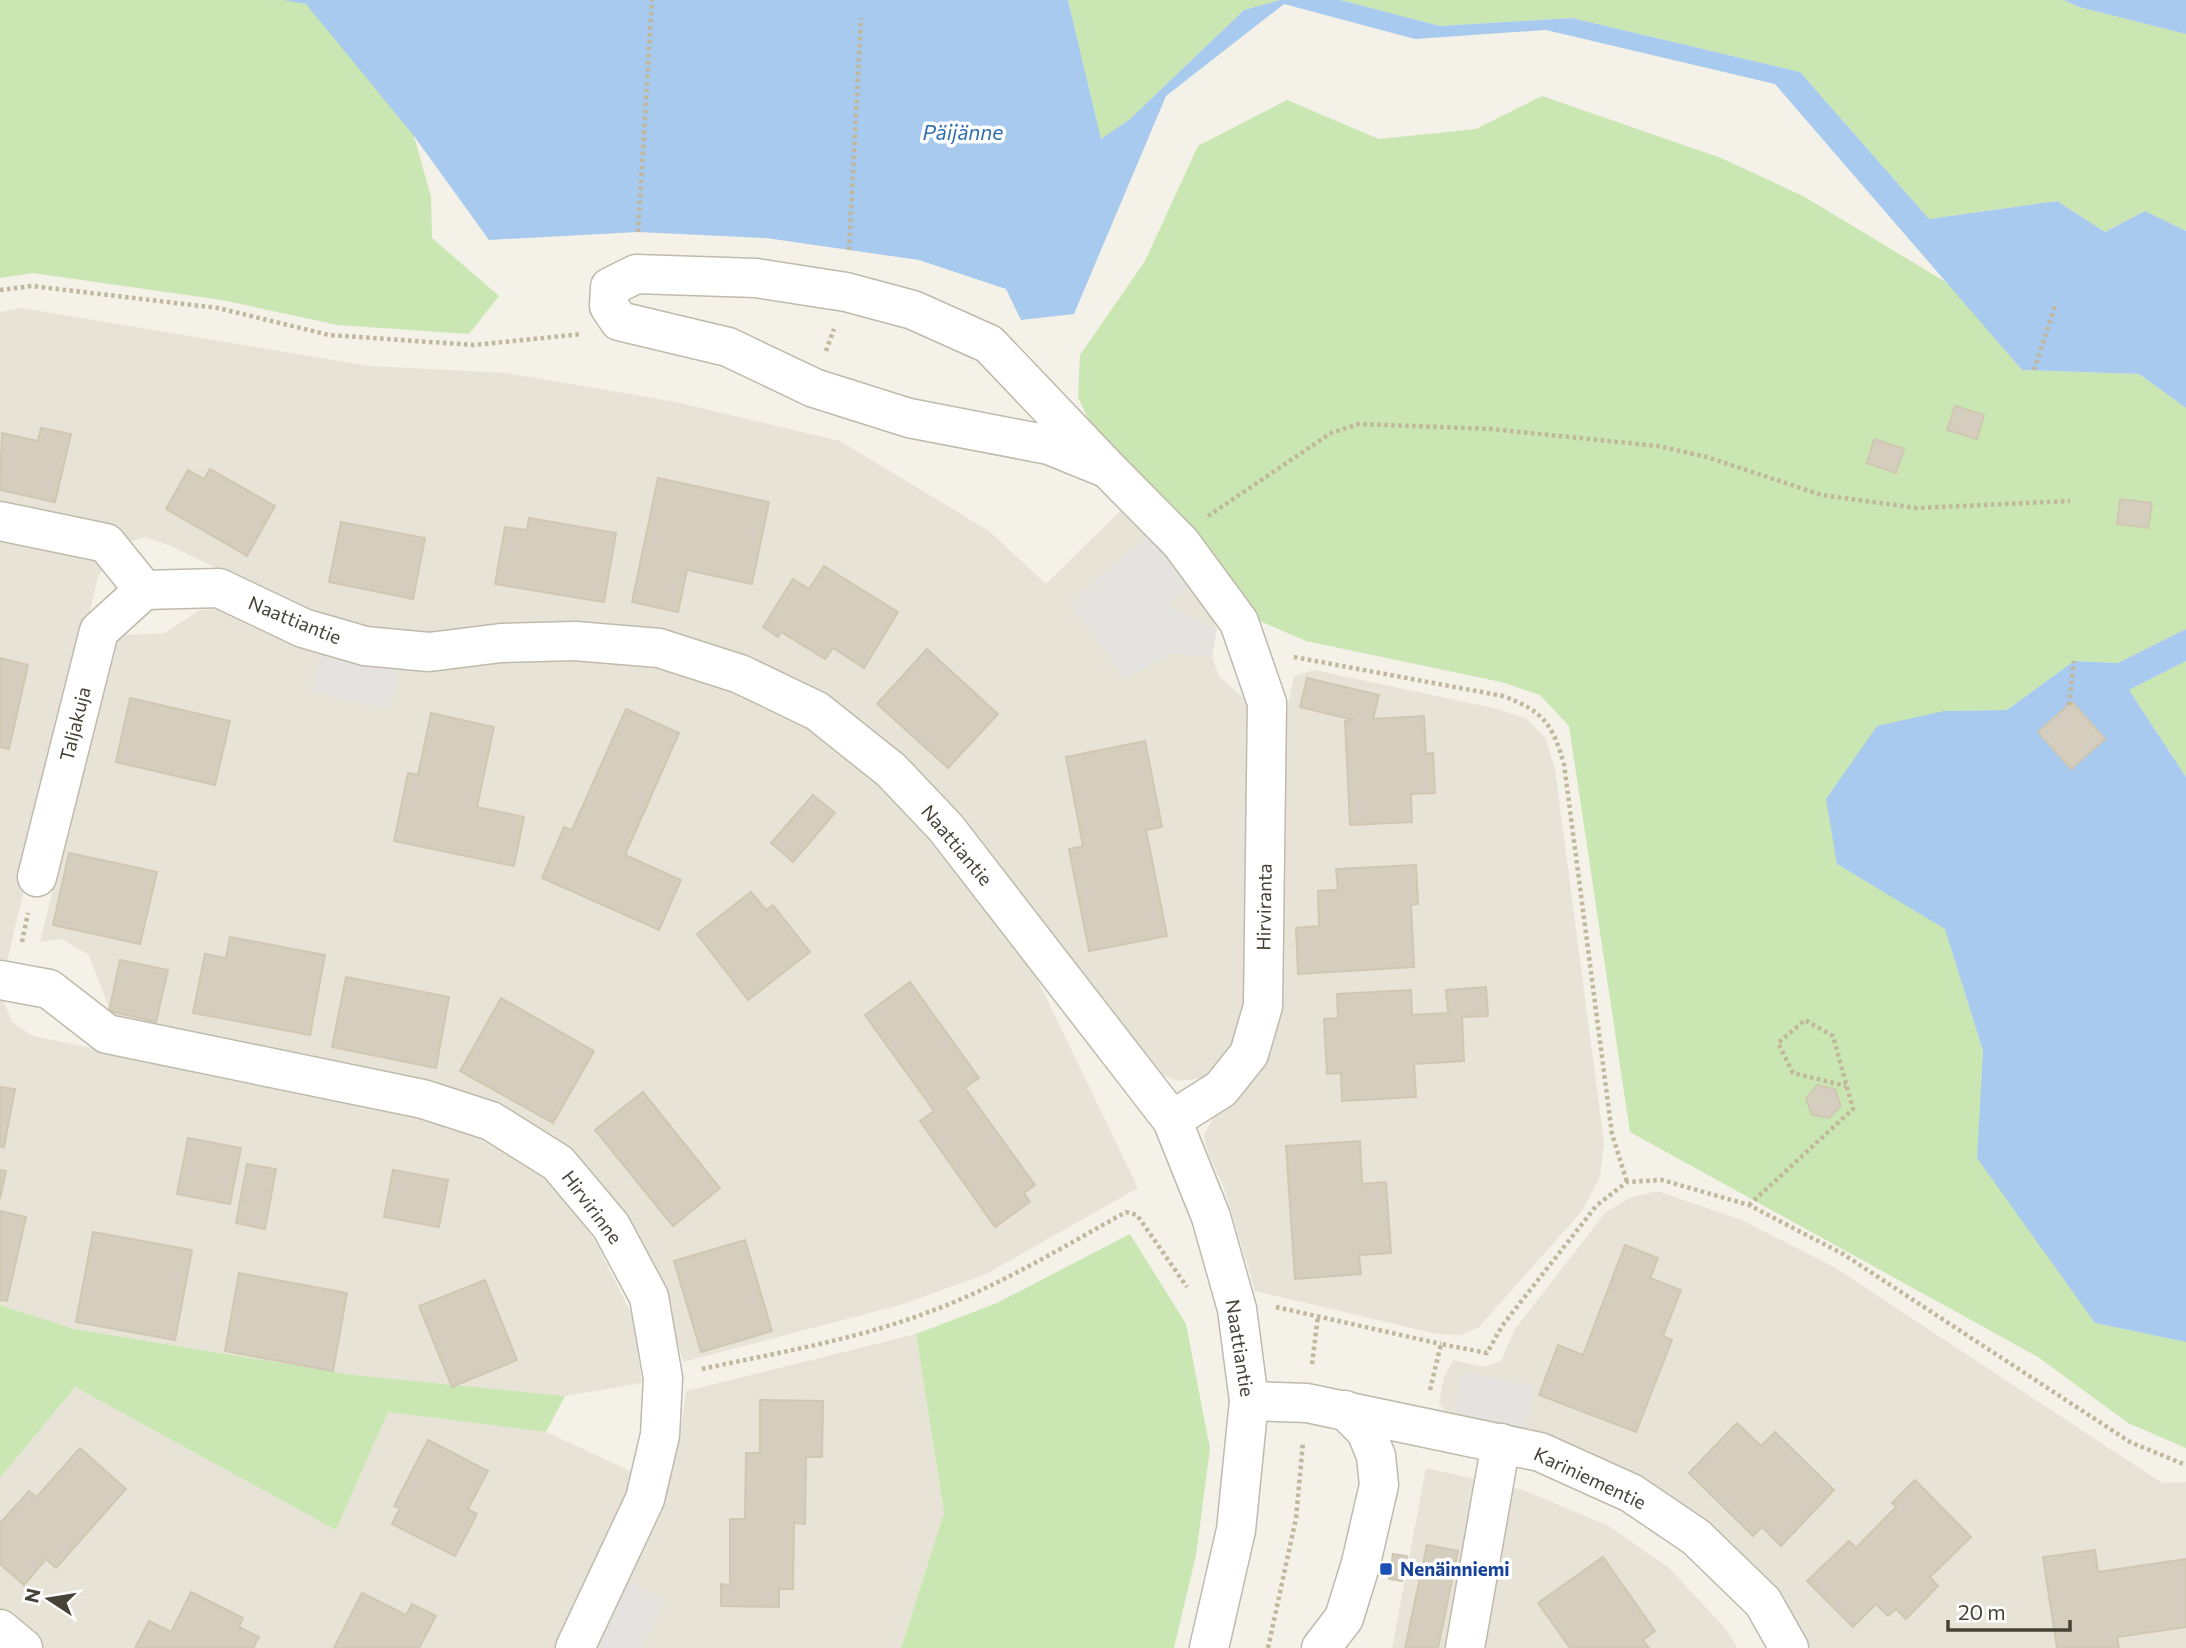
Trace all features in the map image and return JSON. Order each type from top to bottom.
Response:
[{"type":"street","name":"Hirviranta","points":[[619,321],[609,306],[610,287],[636,274],[756,278],[846,292],[914,310],[989,344],[1181,543],[1239,622],[1267,703],[1263,1006],[1249,1054],[1221,1088],[1172,1120]]},
{"type":"street","points":[[619,321],[728,347],[814,388],[909,418],[1049,445],[1108,469]]},
{"type":"street","points":[[0,521],[106,543],[144,590]]},
{"type":"street","name":"Naattiantie","points":[[144,590],[219,588],[303,628],[365,646],[429,652],[501,643],[575,640],[659,648],[740,674],[817,710],[891,770],[946,828],[1172,1120],[1211,1217],[1237,1310],[1249,1401],[1236,1530],[1209,1648]]},
{"type":"street","name":"Taljakuja","points":[[37,877],[99,631],[144,590]]},
{"type":"street","name":"Hirvirinne","points":[[0,981],[48,989],[107,1034],[423,1099],[491,1121],[558,1163],[611,1226],[649,1297],[663,1378],[660,1435],[645,1499],[575,1648]]},
{"type":"street","name":"Kariniementie","points":[[1249,1401],[1307,1403],[1540,1452],[1631,1493],[1696,1537],[1763,1602],[1789,1648]]},
{"type":"street","points":[[1321,1648],[1344,1618],[1361,1563],[1379,1485],[1376,1456],[1366,1430],[1345,1410]]},
{"type":"street","points":[[1465,1648],[1501,1443]]},
{"type":"street","points":[[0,1629],[23,1648]]},
{"type":"path","points":[[638,232],[652,0]]},
{"type":"path","points":[[849,250],[861,18]]},
{"type":"path","points":[[0,290],[32,286],[218,308],[329,335],[474,345],[558,339],[583,334],[619,321]]},
{"type":"path","points":[[814,388],[846,292]]},
{"type":"path","points":[[2034,370],[2056,303]]},
{"type":"path","points":[[1229,504],[1331,433],[1359,424],[1491,429],[1658,446],[1707,457],[1822,495],[1917,508],[2070,501]]},
{"type":"path","points":[[1251,659],[1299,657],[1503,696],[1533,707],[1554,732],[1564,764],[1612,1134],[1627,1182]]},
{"type":"path","points":[[2069,705],[2074,661]]},
{"type":"path","points":[[1749,1205],[1853,1110],[1833,1036],[1805,1020],[1778,1043],[1793,1073],[1846,1086]]},
{"type":"path","points":[[1268,1648],[1296,1518],[1318,1316],[1487,1353],[1503,1326],[1596,1206],[1627,1182],[1662,1180],[1749,1205],[1843,1254],[2130,1442],[2186,1465]]},
{"type":"path","points":[[663,1378],[800,1348],[924,1314],[986,1288],[1126,1212],[1138,1215],[1189,1292]]},
{"type":"path","points":[[1421,1425],[1441,1344]]},
{"type":"shaded area","points":[[22,308],[369,366],[507,373],[676,402],[840,441],[989,531],[1046,584],[1127,504],[1217,613],[1212,656],[1219,677],[1251,704],[1249,1004],[1234,1046],[1204,1078],[1178,1081],[1158,1073],[965,820],[907,762],[743,659],[368,628],[309,613],[171,546],[145,537],[118,546],[98,577],[0,991],[0,312]]},
{"type":"shaded area","points":[[1148,535],[1189,587],[1168,606],[1217,629],[1212,656],[1172,653],[1124,678],[1071,602]]},
{"type":"shaded area","points":[[226,609],[297,642],[570,651],[655,666],[729,686],[804,724],[879,783],[931,839],[1027,958],[1138,1188],[984,1275],[900,1305],[683,1362],[664,1293],[565,1150],[129,1026],[111,1014],[89,955],[62,939],[40,942],[117,632],[130,635],[165,633],[200,610]]},
{"type":"shaded area","points":[[324,634],[402,649],[389,709],[312,692]]},
{"type":"shaded area","points":[[1314,670],[1498,709],[1527,719],[1546,739],[1555,769],[1604,1143],[1600,1177],[1582,1211],[1478,1328],[1460,1335],[1437,1334],[1255,1291],[1224,1188],[1208,1153],[1204,1136],[1216,1112],[1248,1085],[1271,1047],[1280,993],[1281,736],[1294,676]]},
{"type":"shaded area","points":[[0,993],[12,1022],[33,1036],[419,1115],[479,1136],[546,1177],[594,1239],[632,1315],[642,1383],[565,1396],[354,1375],[74,1329],[0,1305]]},
{"type":"shaded area","points":[[1657,1191],[1742,1220],[1834,1267],[2162,1483],[2186,1482],[2186,1648],[1811,1648],[1778,1593],[1715,1527],[1642,1477],[1446,1412],[1439,1403],[1444,1377],[1453,1360],[1484,1367],[1501,1361],[1515,1329],[1605,1213],[1629,1198]]},
{"type":"shaded area","points":[[916,1334],[944,1513],[901,1648],[592,1648],[660,1502],[680,1436],[686,1391]]},
{"type":"shaded area","points":[[1463,1372],[1532,1386],[1524,1430],[1453,1415]]},
{"type":"shaded area","points":[[75,1387],[336,1530],[388,1412],[546,1432],[637,1474],[558,1648],[0,1648],[0,1478]]},
{"type":"shaded area","points":[[1426,1468],[1523,1490],[1609,1526],[1669,1568],[1726,1629],[1737,1648],[1392,1648]]},
{"type":"shaded area","points":[[623,1579],[665,1599],[641,1648],[592,1648]]},
{"type":"green space","points":[[0,0],[484,0],[469,106],[414,136],[431,197],[432,238],[499,296],[469,334],[338,325],[222,300],[33,273],[0,278]]},
{"type":"green space","points":[[1068,0],[1280,0],[1244,10],[1130,119],[1101,140]]},
{"type":"green space","points":[[1340,0],[2064,0],[2079,7],[2186,34],[2186,231],[2145,211],[2105,232],[2057,201],[1929,219],[1800,72],[1572,18],[1440,26]]},
{"type":"green space","points":[[1542,96],[1721,158],[1803,196],[1949,284],[2022,370],[2139,374],[2186,408],[2186,629],[2118,663],[2074,661],[2007,710],[1944,711],[1837,864],[1945,928],[1983,1051],[1978,1158],[2095,1323],[2186,1342],[2186,1448],[2128,1423],[2038,1357],[1630,1132],[1569,726],[1540,695],[1501,682],[1306,641],[1253,618],[1201,541],[1151,484],[1098,440],[1078,397],[1080,355],[1145,261],[1198,146],[1287,100],[1379,139],[1476,129]]},
{"type":"green space","points":[[2186,661],[2186,777],[2129,690]]},
{"type":"green space","points":[[1130,1234],[1186,1324],[1210,1449],[1196,1555],[1174,1648],[901,1648],[944,1513],[916,1334],[997,1303]]},
{"type":"green space","points":[[0,1305],[74,1329],[354,1375],[565,1396],[546,1432],[388,1412],[336,1530],[75,1387],[0,1478]]},
{"type":"water","name":"Päijänne","points":[[283,0],[1068,0],[1101,139],[1130,119],[1244,10],[1280,0],[1340,0],[1440,26],[1572,18],[1800,72],[1929,219],[2057,201],[2105,232],[2145,211],[2186,231],[2186,408],[2139,374],[2022,370],[1775,84],[1546,30],[1415,39],[1284,4],[1166,96],[1074,314],[1021,320],[1006,289],[919,260],[766,238],[638,232],[489,240],[414,136],[306,4]]},
{"type":"water","points":[[2064,0],[2186,0],[2186,34],[2079,7]]},
{"type":"water","points":[[2186,629],[2186,661],[2129,690],[2186,777],[2186,1342],[2095,1323],[1977,1158],[1983,1051],[1945,929],[1837,864],[1826,799],[1877,726],[1944,711],[2007,710],[2074,661],[2118,663]]},
{"type":"building","points":[[1955,406],[1984,415],[1977,439],[1947,430]]},
{"type":"building","points":[[41,428],[71,434],[55,502],[0,490],[2,433],[38,441]]},
{"type":"building","points":[[1874,439],[1904,449],[1896,473],[1867,463]]},
{"type":"building","points":[[210,469],[275,506],[247,556],[166,509],[188,470],[204,479]]},
{"type":"building","points":[[658,478],[769,502],[752,584],[687,570],[678,612],[632,602]]},
{"type":"building","points":[[2120,499],[2152,503],[2148,528],[2117,524]]},
{"type":"building","points":[[529,518],[616,533],[604,602],[495,584],[505,527],[527,530]]},
{"type":"building","points":[[341,522],[425,538],[413,599],[329,582]]},
{"type":"building","points":[[824,566],[898,612],[864,668],[833,648],[825,659],[781,632],[778,637],[763,627],[793,579],[809,589]]},
{"type":"building","points":[[927,649],[998,714],[948,768],[877,704]]},
{"type":"building","points":[[0,658],[28,665],[9,749],[0,747]]},
{"type":"building","points":[[1307,678],[1379,695],[1373,719],[1424,716],[1426,754],[1433,753],[1435,793],[1411,794],[1412,822],[1350,825],[1345,721],[1354,720],[1300,707]]},
{"type":"building","points":[[130,698],[230,721],[215,785],[116,762]]},
{"type":"building","points":[[2072,702],[2105,739],[2071,769],[2038,732]]},
{"type":"building","points":[[626,709],[679,733],[625,855],[681,880],[659,930],[542,878],[564,827],[572,830]]},
{"type":"building","points":[[431,713],[494,727],[477,807],[524,817],[514,866],[394,841],[408,773],[418,775]]},
{"type":"building","points":[[1145,741],[1162,827],[1146,830],[1167,936],[1089,951],[1069,849],[1083,846],[1066,757]]},
{"type":"building","points":[[813,795],[835,813],[793,862],[771,843]]},
{"type":"building","points":[[69,853],[157,872],[140,944],[53,925]]},
{"type":"building","points":[[1416,865],[1418,904],[1411,905],[1414,967],[1298,974],[1296,928],[1319,926],[1318,891],[1338,890],[1336,869]]},
{"type":"building","points":[[751,892],[766,910],[773,905],[810,952],[748,1000],[697,934]]},
{"type":"building","points":[[230,937],[325,955],[310,1035],[193,1013],[205,954],[226,958]]},
{"type":"building","points":[[120,960],[168,970],[156,1022],[109,1011]]},
{"type":"building","points":[[346,977],[449,997],[436,1068],[332,1047]]},
{"type":"building","points":[[910,982],[979,1078],[965,1088],[1035,1185],[1024,1193],[1030,1202],[995,1227],[920,1121],[934,1111],[865,1015]]},
{"type":"building","points":[[1486,987],[1488,1016],[1462,1017],[1464,1061],[1414,1064],[1416,1097],[1342,1101],[1341,1073],[1327,1074],[1324,1019],[1338,1018],[1337,994],[1411,990],[1412,1015],[1448,1013],[1446,990]]},
{"type":"building","points":[[501,998],[594,1051],[553,1123],[460,1071]]},
{"type":"building","points":[[1817,1085],[1835,1089],[1841,1106],[1829,1118],[1812,1115],[1806,1098]]},
{"type":"building","points":[[0,1087],[15,1089],[4,1147],[0,1146]]},
{"type":"building","points":[[643,1092],[720,1188],[673,1226],[595,1130]]},
{"type":"building","points":[[188,1138],[241,1148],[230,1204],[177,1194]]},
{"type":"building","points":[[1360,1141],[1362,1184],[1386,1182],[1391,1253],[1359,1255],[1361,1274],[1295,1279],[1286,1146]]},
{"type":"building","points":[[247,1164],[276,1169],[265,1229],[236,1223]]},
{"type":"building","points":[[0,1170],[6,1171],[0,1199]]},
{"type":"building","points":[[393,1170],[448,1180],[439,1227],[384,1217]]},
{"type":"building","points":[[0,1211],[26,1217],[7,1301],[0,1300]]},
{"type":"building","points":[[93,1232],[192,1250],[175,1340],[76,1322]]},
{"type":"building","points":[[745,1240],[772,1331],[701,1352],[674,1261]]},
{"type":"building","points":[[1625,1245],[1658,1258],[1650,1278],[1681,1290],[1663,1336],[1672,1340],[1636,1432],[1539,1395],[1558,1345],[1583,1355]]},
{"type":"building","points":[[239,1273],[347,1293],[333,1371],[225,1351]]},
{"type":"building","points":[[485,1280],[517,1360],[452,1387],[419,1306]]},
{"type":"building","points":[[760,1400],[823,1401],[822,1457],[806,1457],[805,1524],[794,1523],[793,1589],[779,1589],[779,1607],[721,1606],[721,1584],[730,1585],[730,1519],[745,1519],[746,1453],[760,1453]]},
{"type":"building","points":[[1737,1423],[1761,1446],[1775,1432],[1834,1490],[1781,1546],[1762,1527],[1753,1536],[1689,1473]]},
{"type":"building","points":[[428,1440],[488,1471],[468,1509],[477,1514],[455,1556],[392,1524],[400,1508],[394,1506]]},
{"type":"building","points":[[80,1448],[126,1489],[56,1568],[46,1559],[24,1585],[0,1564],[0,1523],[29,1491],[37,1497]]},
{"type":"building","points":[[1915,1480],[1971,1537],[1930,1577],[1938,1586],[1906,1619],[1896,1609],[1888,1616],[1876,1604],[1853,1627],[1807,1581],[1849,1541],[1856,1548],[1896,1507],[1892,1503]]},
{"type":"building","points":[[1427,1545],[1458,1551],[1438,1648],[1405,1648]]},
{"type":"building","points":[[2095,1550],[2098,1572],[2186,1559],[2186,1627],[2117,1637],[2119,1648],[2057,1648],[2043,1557]]},
{"type":"building","points":[[1393,1554],[1407,1556],[1402,1581],[1389,1579]]},
{"type":"building","points":[[1603,1557],[1655,1631],[1643,1640],[1649,1648],[1570,1648],[1538,1603]]},
{"type":"building","points":[[191,1592],[243,1618],[239,1627],[259,1637],[253,1648],[135,1648],[149,1621],[171,1632]]},
{"type":"building","points":[[362,1593],[406,1615],[412,1604],[436,1616],[419,1648],[334,1648]]},
{"type":"place","name":"Nenäinniemi","points":[[1386,1569]]}]
